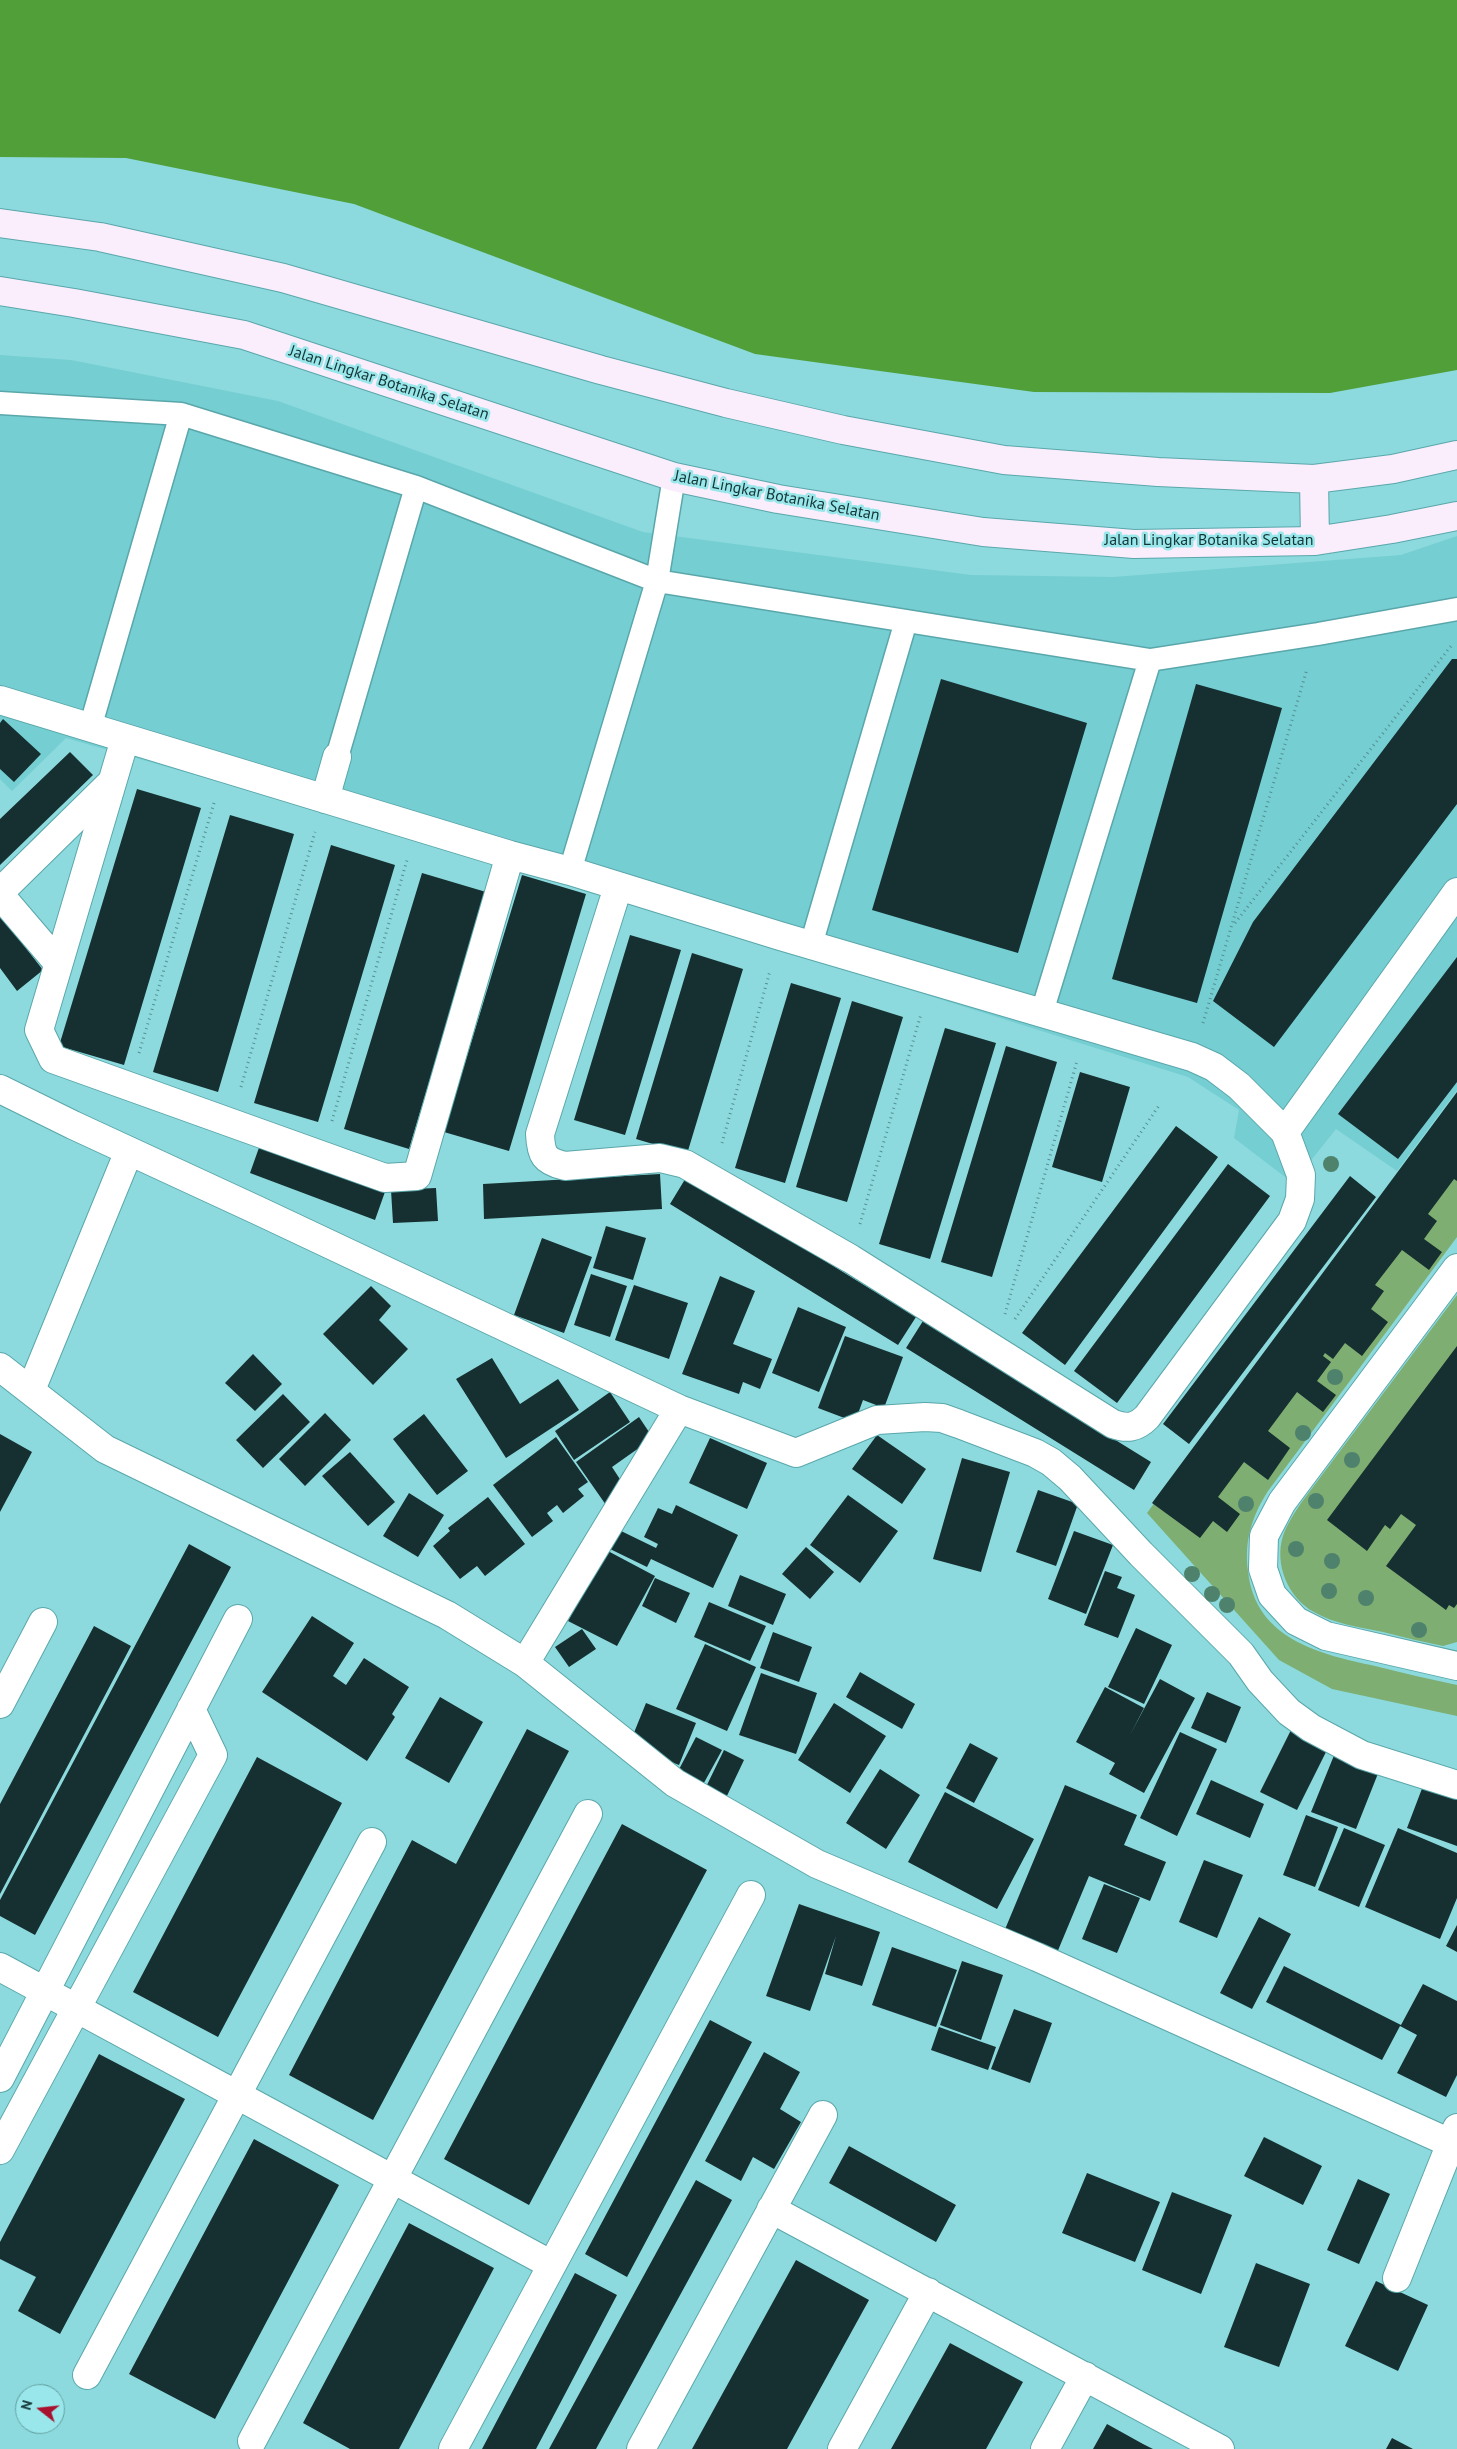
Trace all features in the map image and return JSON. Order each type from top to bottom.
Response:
[{"type":"street","points":[[0,223],[100,237],[283,278],[601,370],[843,430],[1004,460],[1158,472],[1314,479],[1393,469],[1457,455]]},
{"type":"street","name":"Jalan Lingkar Botanika Selatan","points":[[0,292],[74,303],[244,335],[674,477],[778,499],[983,532],[1134,544],[1316,541],[1457,516]]},
{"type":"street","points":[[1314,479],[1316,541]]},
{"type":"street","points":[[0,700],[325,800],[570,871],[811,945],[1192,1057],[1214,1067],[1239,1086],[1285,1132],[1301,1175],[1300,1199],[1292,1221],[1140,1424],[1131,1427],[1113,1424],[851,1259],[685,1164],[660,1158],[565,1166],[550,1162],[541,1151],[540,1134],[618,887]]},
{"type":"street","points":[[125,739],[38,1030],[53,1059],[129,1088],[232,1122],[385,1178],[417,1176],[510,855]]},
{"type":"street","points":[[325,800],[337,758]]},
{"type":"street","points":[[58,963],[0,894],[112,782]]},
{"type":"street","points":[[1285,1132],[1457,892]]},
{"type":"street","points":[[0,1089],[679,1409],[796,1453],[877,1420],[925,1417],[942,1418],[1035,1453],[1051,1462],[1070,1478],[1141,1554],[1241,1654],[1260,1681],[1289,1712],[1311,1728],[1362,1755],[1457,1785]]},
{"type":"street","points":[[31,1390],[129,1151]]},
{"type":"street","points":[[1457,1268],[1282,1502],[1264,1536],[1263,1569],[1272,1595],[1296,1621],[1326,1636],[1457,1666]]},
{"type":"street","points":[[0,1367],[105,1449],[447,1615],[525,1663],[675,1783],[817,1864],[1037,1957],[1455,2139],[1397,2278]]},
{"type":"street","points":[[525,1663],[679,1409]]},
{"type":"street","points":[[0,2078],[238,1619]]},
{"type":"street","points":[[0,1704],[43,1622]]},
{"type":"street","points":[[0,2150],[213,1755],[191,1709]]},
{"type":"street","points":[[252,2441],[588,1814]]},
{"type":"street","points":[[87,2375],[372,1842]]},
{"type":"street","points":[[453,2449],[751,1894]]},
{"type":"street","points":[[0,1967],[552,2265]]},
{"type":"street","points":[[641,2449],[823,2115]]},
{"type":"street","points":[[771,2209],[1220,2449]]},
{"type":"street","points":[[842,2449],[928,2292]]},
{"type":"street","points":[[1045,2449],[1085,2376]]},
{"type":"lane","points":[[0,403],[181,414],[416,488],[657,581],[1150,660],[1318,634],[1457,609]]},
{"type":"lane","points":[[90,728],[181,414]]},
{"type":"lane","points":[[570,871],[657,581],[674,477]]},
{"type":"lane","points":[[337,758],[416,488]]},
{"type":"lane","points":[[811,945],[906,621]]},
{"type":"lane","points":[[1042,1012],[1150,660]]},
{"type":"path","points":[[1192,1057],[1233,925],[1318,634]]},
{"type":"path","points":[[1233,925],[1457,638]]},
{"type":"path","points":[[129,1088],[211,812]]},
{"type":"path","points":[[232,1122],[312,842]]},
{"type":"path","points":[[322,1155],[404,870]]},
{"type":"path","points":[[712,1180],[772,966]]},
{"type":"path","points":[[851,1259],[920,1019]]},
{"type":"path","points":[[995,1348],[1075,1067]]},
{"type":"path","points":[[995,1348],[1160,1104]]},
{"type":"shaded area","points":[[0,355],[71,360],[278,401],[643,532],[971,575],[1113,577],[1401,555],[1457,536],[1457,1090],[1397,1171],[1336,1129],[1293,1183],[1234,1138],[1239,1110],[1188,1077],[554,878],[66,738],[12,791],[0,779]]},
{"type":"green space","points":[[0,0],[1457,0],[1457,370],[1330,393],[1034,392],[755,354],[354,204],[126,158],[0,157]]},
{"type":"green space","points":[[1457,1093],[1457,1237],[1268,1491],[1250,1529],[1247,1560],[1253,1594],[1263,1613],[1276,1628],[1293,1640],[1333,1656],[1457,1685],[1457,1716],[1332,1689],[1279,1660],[1147,1513]]},
{"type":"green space","points":[[1457,1295],[1457,1642],[1443,1646],[1347,1625],[1314,1612],[1305,1606],[1290,1589],[1285,1579],[1280,1558],[1283,1536],[1301,1503]]},
{"type":"building","points":[[1452,659],[1457,659],[1457,804],[1274,1047],[1213,1001],[1253,922]]},
{"type":"building","points":[[941,679],[1087,723],[1018,953],[872,910]]},
{"type":"building","points":[[1196,684],[1282,708],[1197,1003],[1112,979]]},
{"type":"building","points":[[3,719],[41,754],[14,782],[0,769],[0,723]]},
{"type":"building","points":[[70,752],[93,775],[0,865],[0,819]]},
{"type":"building","points":[[137,789],[201,808],[124,1065],[59,1046]]},
{"type":"building","points":[[230,815],[294,834],[218,1092],[153,1072]]},
{"type":"building","points":[[331,845],[395,865],[318,1122],[254,1103]]},
{"type":"building","points":[[422,873],[486,892],[409,1149],[344,1129]]},
{"type":"building","points":[[522,875],[586,894],[509,1151],[444,1132]]},
{"type":"building","points":[[0,915],[43,970],[17,991],[0,968]]},
{"type":"building","points":[[630,935],[681,950],[625,1135],[574,1120]]},
{"type":"building","points":[[692,953],[743,969],[687,1154],[636,1139]]},
{"type":"building","points":[[1457,957],[1457,1082],[1398,1159],[1338,1114]]},
{"type":"building","points":[[791,983],[841,998],[785,1183],[735,1168]]},
{"type":"building","points":[[852,1001],[903,1017],[847,1202],[796,1187]]},
{"type":"building","points":[[945,1028],[996,1043],[930,1259],[879,1244]]},
{"type":"building","points":[[1006,1046],[1057,1062],[992,1277],[941,1262]]},
{"type":"building","points":[[1080,1072],[1130,1087],[1102,1182],[1052,1167]]},
{"type":"building","points":[[1457,1092],[1457,1181],[1454,1179],[1428,1214],[1437,1221],[1424,1239],[1442,1252],[1429,1270],[1402,1250],[1375,1285],[1384,1291],[1371,1309],[1388,1322],[1362,1356],[1345,1343],[1333,1359],[1325,1353],[1323,1356],[1331,1362],[1317,1381],[1336,1395],[1323,1412],[1297,1392],[1268,1431],[1290,1448],[1268,1480],[1244,1462],[1218,1497],[1240,1514],[1227,1532],[1213,1521],[1200,1538],[1152,1503]]},
{"type":"building","points":[[1176,1126],[1218,1157],[1065,1365],[1022,1333]]},
{"type":"building","points":[[261,1142],[386,1189],[375,1220],[250,1173]]},
{"type":"building","points":[[1228,1164],[1270,1196],[1117,1403],[1074,1371]]},
{"type":"building","points":[[660,1174],[662,1209],[484,1219],[483,1184]]},
{"type":"building","points":[[687,1176],[916,1317],[898,1345],[670,1204]]},
{"type":"building","points":[[1350,1176],[1376,1197],[1189,1444],[1163,1424]]},
{"type":"building","points":[[436,1188],[438,1221],[393,1223],[391,1190]]},
{"type":"building","points":[[606,1226],[646,1238],[633,1280],[593,1268]]},
{"type":"building","points":[[542,1238],[592,1257],[564,1333],[514,1315]]},
{"type":"building","points":[[591,1274],[627,1286],[610,1337],[574,1325]]},
{"type":"building","points":[[720,1276],[755,1291],[733,1344],[772,1359],[760,1389],[743,1382],[739,1394],[682,1374]]},
{"type":"building","points":[[634,1285],[688,1303],[669,1359],[615,1340]]},
{"type":"building","points":[[371,1286],[391,1306],[379,1320],[408,1349],[373,1385],[323,1334]]},
{"type":"building","points":[[798,1307],[846,1327],[819,1392],[772,1373]]},
{"type":"building","points":[[923,1321],[1151,1462],[1134,1490],[906,1348]]},
{"type":"building","points":[[845,1336],[903,1357],[884,1408],[863,1400],[855,1422],[818,1408]]},
{"type":"building","points":[[1457,1346],[1457,1604],[1454,1608],[1449,1605],[1446,1610],[1386,1566],[1416,1525],[1401,1514],[1390,1529],[1385,1525],[1367,1551],[1327,1520]]},
{"type":"building","points":[[253,1354],[282,1384],[255,1411],[225,1383]]},
{"type":"building","points":[[492,1358],[520,1404],[558,1379],[579,1410],[506,1458],[456,1379]]},
{"type":"building","points":[[610,1392],[630,1422],[574,1460],[555,1431]]},
{"type":"building","points":[[283,1394],[310,1422],[263,1468],[236,1440]]},
{"type":"building","points":[[325,1413],[351,1440],[305,1486],[279,1459]]},
{"type":"building","points":[[424,1414],[468,1471],[437,1495],[393,1439]]},
{"type":"building","points":[[639,1417],[653,1438],[612,1467],[627,1490],[606,1505],[576,1462]]},
{"type":"building","points":[[0,1434],[32,1452],[0,1512]]},
{"type":"building","points":[[877,1435],[926,1469],[902,1504],[852,1469]]},
{"type":"building","points":[[556,1437],[588,1482],[578,1489],[584,1496],[563,1513],[557,1505],[547,1513],[553,1521],[532,1537],[493,1485]]},
{"type":"building","points":[[710,1438],[767,1463],[747,1509],[689,1483]]},
{"type":"building","points":[[350,1452],[395,1502],[368,1526],[322,1476]]},
{"type":"building","points":[[962,1458],[1010,1472],[981,1572],[933,1559]]},
{"type":"building","points":[[1038,1490],[1078,1504],[1056,1566],[1016,1552]]},
{"type":"building","points":[[409,1493],[444,1515],[418,1557],[383,1536]]},
{"type":"building","points":[[848,1495],[898,1531],[860,1583],[810,1545]]},
{"type":"building","points":[[488,1497],[525,1544],[485,1576],[477,1566],[460,1579],[433,1546],[450,1531],[448,1528]]},
{"type":"building","points":[[676,1505],[738,1535],[713,1588],[651,1559],[647,1567],[610,1549],[619,1530],[656,1548],[658,1544],[644,1537],[658,1508],[672,1514]]},
{"type":"building","points":[[1074,1531],[1113,1545],[1086,1614],[1048,1599]]},
{"type":"building","points":[[189,1544],[231,1567],[35,1935],[0,1916],[0,1900]]},
{"type":"building","points":[[806,1547],[834,1572],[810,1599],[782,1574]]},
{"type":"building","points":[[606,1550],[655,1576],[617,1646],[568,1621]]},
{"type":"building","points":[[1105,1571],[1122,1577],[1117,1588],[1135,1595],[1118,1638],[1084,1625]]},
{"type":"building","points":[[740,1575],[786,1594],[773,1625],[728,1606]]},
{"type":"building","points":[[655,1578],[690,1593],[676,1623],[642,1606]]},
{"type":"building","points":[[709,1602],[766,1626],[750,1661],[694,1637]]},
{"type":"building","points":[[312,1616],[354,1643],[333,1676],[346,1685],[364,1658],[409,1687],[392,1714],[395,1717],[367,1761],[262,1692]]},
{"type":"building","points":[[94,1626],[131,1646],[0,1894],[0,1804]]},
{"type":"building","points":[[1136,1628],[1172,1645],[1144,1704],[1108,1687]]},
{"type":"building","points":[[582,1629],[596,1649],[569,1667],[555,1647]]},
{"type":"building","points":[[773,1632],[812,1647],[799,1682],[760,1668]]},
{"type":"building","points":[[705,1644],[756,1667],[727,1731],[676,1709]]},
{"type":"building","points":[[860,1672],[915,1704],[902,1729],[846,1697]]},
{"type":"building","points":[[761,1673],[817,1693],[796,1754],[739,1735]]},
{"type":"building","points":[[1160,1679],[1195,1698],[1144,1793],[1109,1774],[1115,1763],[1076,1742],[1105,1687],[1144,1708],[1130,1735]]},
{"type":"building","points":[[1207,1692],[1241,1707],[1226,1743],[1191,1728]]},
{"type":"building","points":[[440,1697],[483,1722],[449,1783],[405,1758]]},
{"type":"building","points":[[646,1703],[696,1723],[679,1765],[629,1745]]},
{"type":"building","points":[[834,1703],[886,1736],[850,1793],[798,1760]]},
{"type":"building","points":[[1293,1726],[1330,1744],[1297,1810],[1260,1792]]},
{"type":"building","points":[[527,1729],[569,1751],[373,2120],[289,2075],[412,1840],[456,1864]]},
{"type":"building","points":[[1180,1732],[1217,1749],[1177,1836],[1140,1818]]},
{"type":"building","points":[[696,1737],[722,1750],[700,1790],[675,1777]]},
{"type":"building","points":[[970,1743],[998,1758],[974,1803],[946,1788]]},
{"type":"building","points":[[724,1750],[744,1760],[725,1800],[705,1789]]},
{"type":"building","points":[[1335,1753],[1379,1771],[1356,1829],[1311,1812]]},
{"type":"building","points":[[257,1757],[342,1803],[218,2037],[133,1992]]},
{"type":"building","points":[[880,1769],[920,1795],[886,1849],[846,1823]]},
{"type":"building","points":[[1426,1778],[1457,1789],[1457,1846],[1407,1828]]},
{"type":"building","points":[[1211,1780],[1264,1804],[1250,1838],[1196,1814]]},
{"type":"building","points":[[1065,1785],[1137,1815],[1124,1845],[1166,1862],[1150,1901],[1089,1876],[1054,1960],[1001,1939]]},
{"type":"building","points":[[945,1792],[1034,1839],[997,1909],[908,1862]]},
{"type":"building","points":[[1306,1815],[1338,1827],[1315,1887],[1283,1875]]},
{"type":"building","points":[[622,1824],[707,1870],[529,2205],[444,2159]]},
{"type":"building","points":[[1344,1828],[1385,1845],[1359,1907],[1318,1890]]},
{"type":"building","points":[[1398,1828],[1457,1853],[1457,1898],[1440,1939],[1365,1907]]},
{"type":"building","points":[[1204,1860],[1243,1875],[1217,1938],[1179,1922]]},
{"type":"building","points":[[1104,1884],[1140,1898],[1117,1953],[1082,1939]]},
{"type":"building","points":[[799,1904],[880,1932],[862,1986],[825,1974],[836,1936],[810,2011],[766,1996]]},
{"type":"building","points":[[1259,1917],[1291,1934],[1252,2009],[1220,1993]]},
{"type":"building","points":[[1457,1925],[1457,1952],[1446,1946]]},
{"type":"building","points":[[892,1947],[957,1970],[936,2027],[872,2005]]},
{"type":"building","points":[[962,1961],[1003,1975],[981,2040],[940,2025]]},
{"type":"building","points":[[1284,1966],[1401,2025],[1423,1984],[1457,2001],[1457,2075],[1446,2097],[1397,2073],[1417,2035],[1400,2026],[1382,2060],[1266,2002]]},
{"type":"building","points":[[1014,2009],[1052,2023],[1030,2083],[991,2069]]},
{"type":"building","points":[[710,2020],[752,2042],[627,2277],[585,2254]]},
{"type":"building","points":[[939,2027],[996,2047],[988,2070],[931,2050]]},
{"type":"building","points":[[764,2052],[800,2072],[780,2109],[801,2122],[774,2169],[753,2157],[741,2181],[705,2161]]},
{"type":"building","points":[[99,2054],[185,2099],[60,2334],[18,2311],[36,2277],[0,2259],[0,2242]]},
{"type":"building","points":[[1264,2137],[1322,2166],[1303,2205],[1244,2176]]},
{"type":"building","points":[[254,2139],[339,2185],[215,2419],[129,2374]]},
{"type":"building","points":[[849,2146],[956,2205],[936,2242],[829,2183]]},
{"type":"building","points":[[1087,2173],[1160,2202],[1135,2262],[1062,2233]]},
{"type":"building","points":[[1358,2179],[1390,2194],[1359,2264],[1327,2250]]},
{"type":"building","points":[[696,2180],[732,2200],[643,2363],[596,2449],[549,2449]]},
{"type":"building","points":[[1172,2192],[1232,2215],[1201,2294],[1142,2270]]},
{"type":"building","points":[[409,2223],[494,2268],[399,2449],[350,2449],[303,2423]]},
{"type":"building","points":[[796,2260],[869,2300],[787,2449],[692,2449]]},
{"type":"building","points":[[1256,2263],[1310,2284],[1279,2367],[1224,2347]]},
{"type":"building","points":[[575,2273],[617,2295],[536,2449],[482,2449]]},
{"type":"building","points":[[1376,2281],[1428,2305],[1398,2371],[1345,2346]]},
{"type":"building","points":[[950,2343],[1023,2382],[986,2449],[891,2449]]},
{"type":"building","points":[[1107,2424],[1143,2444],[1153,2449],[1093,2449]]},
{"type":"building","points":[[1392,2438],[1413,2449],[1386,2449]]}]
